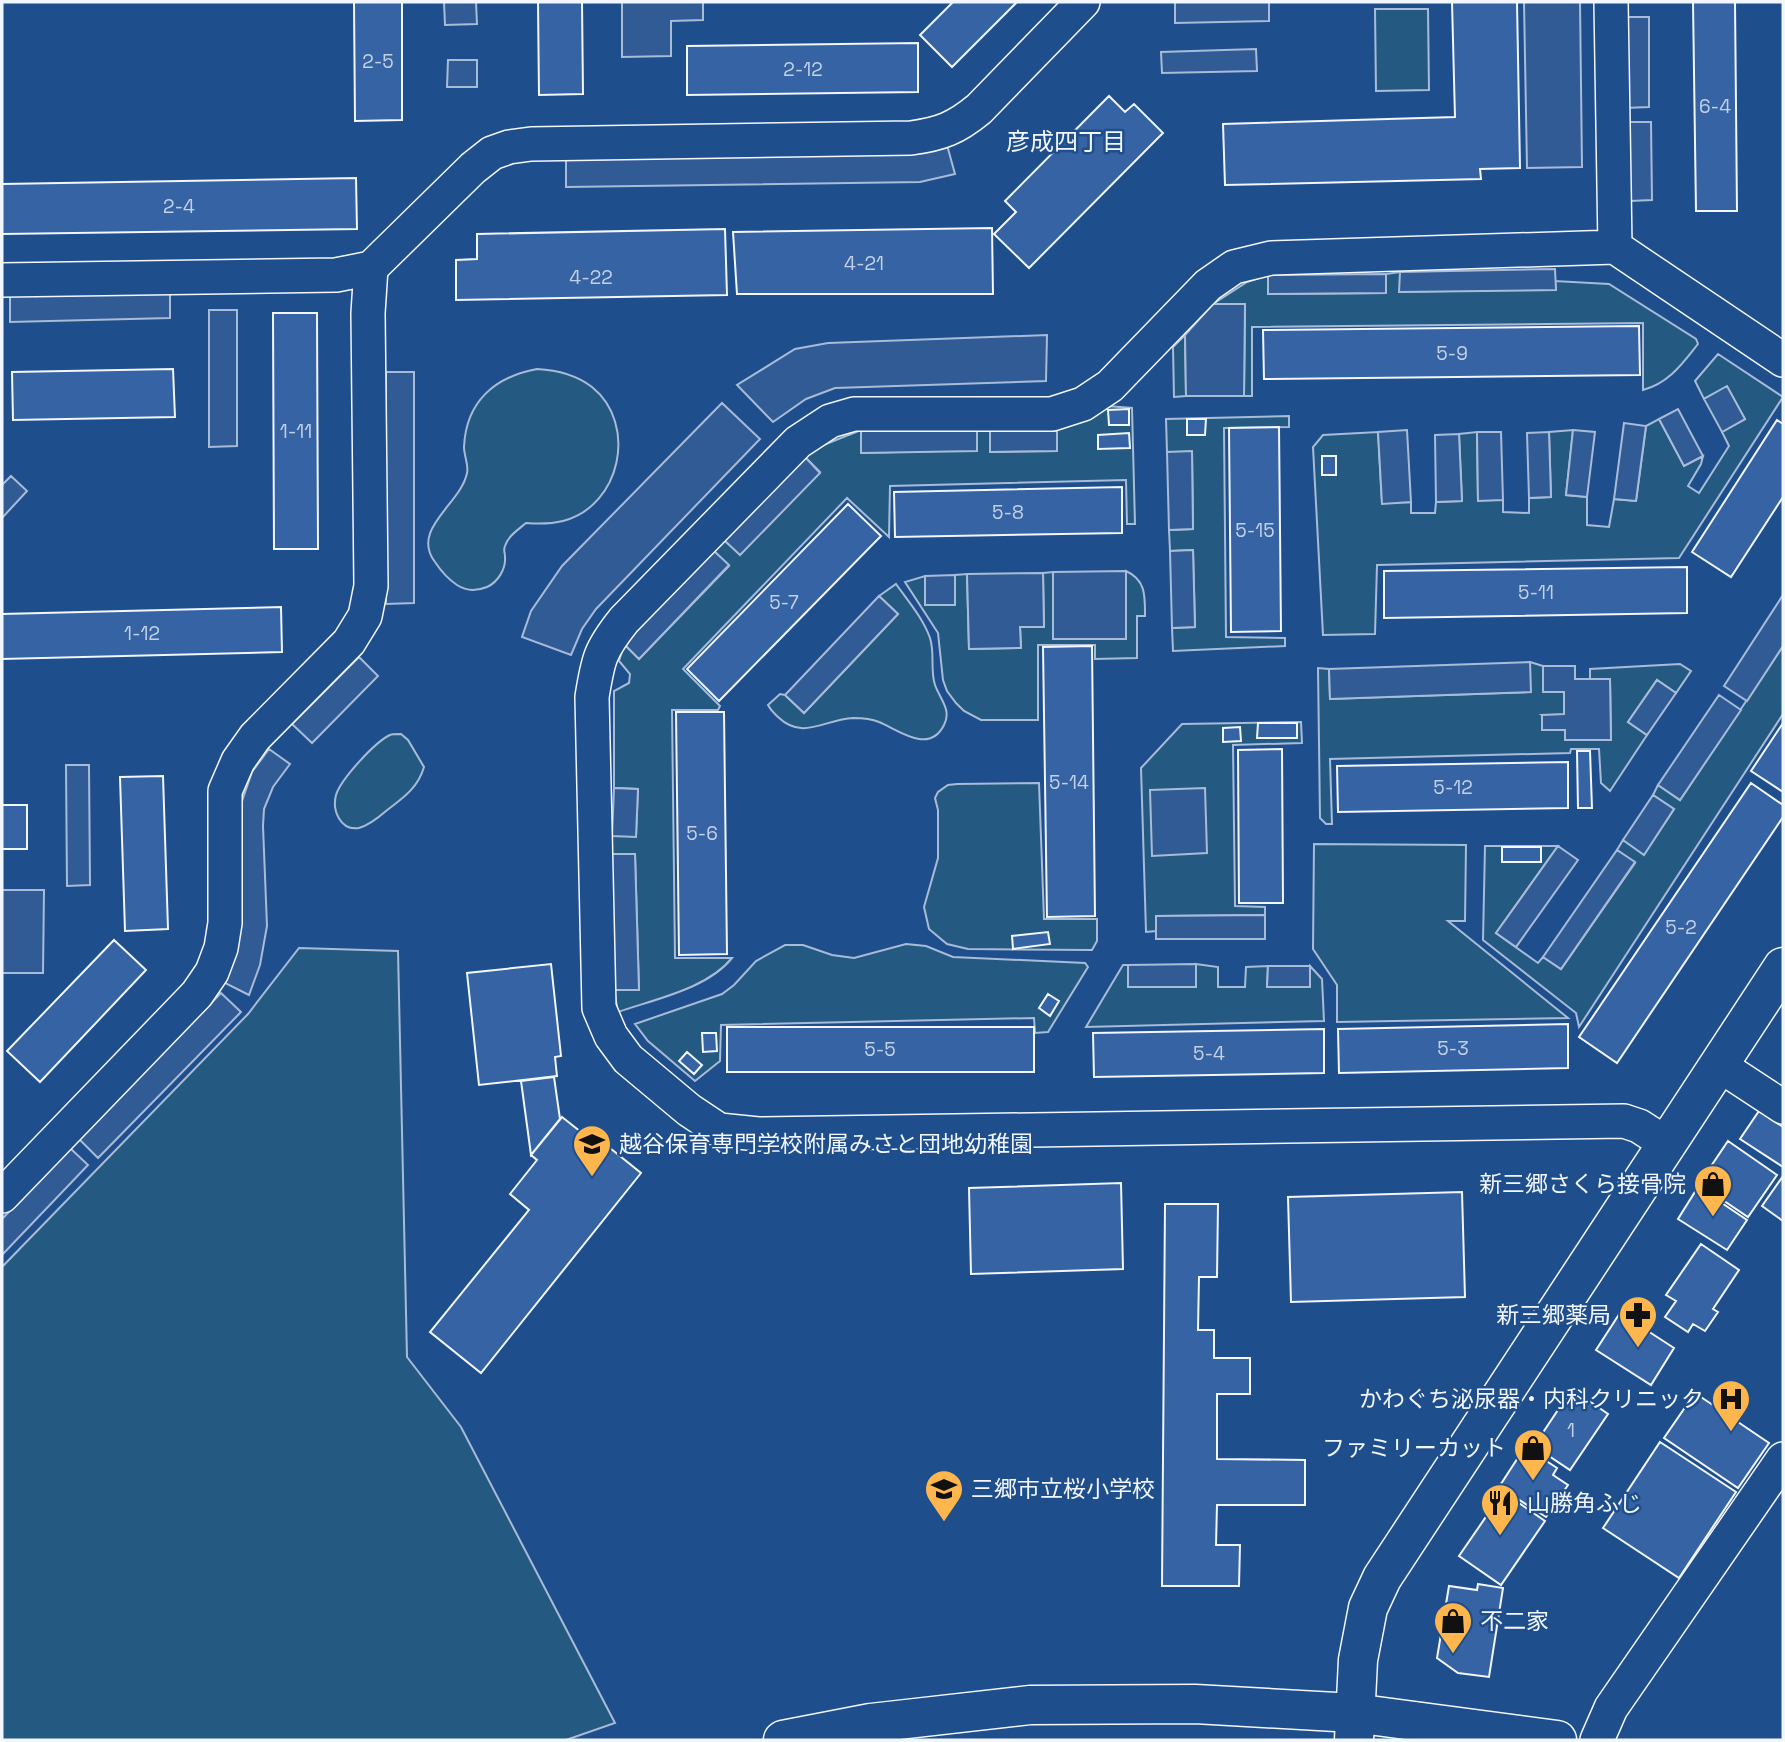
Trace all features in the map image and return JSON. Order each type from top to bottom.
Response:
[{"type":"street","points":[[2,281],[336,275],[371,268],[473,168],[492,153],[509,147],[531,144],[911,138],[939,134],[962,123],[979,109],[1083,2]]},
{"type":"street","points":[[1611,2],[1615,247]]},
{"type":"street","points":[[1667,1144],[1639,1126],[1624,1121],[758,1134],[719,1130],[689,1110],[628,1059],[611,1037],[598,1008],[592,697],[597,662],[608,640],[624,620],[798,442],[830,421],[855,414],[1052,414],[1083,404],[1110,386],[1208,285],[1234,267],[1271,258],[1615,247],[1783,360]]},
{"type":"street","points":[[2,1196],[197,995],[212,972],[221,948],[225,923],[225,791],[238,761],[255,737],[349,642],[365,616],[371,586],[368,313],[371,268]]},
{"type":"street","points":[[1354,1727],[1358,1660],[1368,1608],[1382,1578],[1783,967]]},
{"type":"street","points":[[1719,1065],[1783,1107]]},
{"type":"street","points":[[1597,1740],[1611,1708],[1783,1459]]},
{"type":"street","points":[[792,1739],[871,1723],[1030,1705],[1195,1704],[1354,1727],[1557,1740]]},
{"type":"shaded area","points":[[444,2],[476,2],[477,24],[445,25]]},
{"type":"shaded area","points":[[622,2],[703,2],[703,20],[671,21],[671,56],[622,57]]},
{"type":"shaded area","points":[[1175,2],[1269,2],[1269,21],[1175,23]]},
{"type":"shaded area","points":[[1524,2],[1580,2],[1582,167],[1527,168]]},
{"type":"shaded area","points":[[1375,9],[1428,9],[1429,90],[1376,91]]},
{"type":"shaded area","points":[[1625,17],[1649,17],[1649,107],[1625,108]]},
{"type":"shaded area","points":[[1256,49],[1257,71],[1162,73],[1161,52]]},
{"type":"shaded area","points":[[448,60],[477,60],[477,87],[447,87]]},
{"type":"shaded area","points":[[1628,122],[1651,122],[1652,200],[1630,201]]},
{"type":"shaded area","points":[[947,145],[955,174],[920,182],[566,187],[566,160],[903,153]]},
{"type":"shaded area","points":[[1555,269],[1556,290],[1399,292],[1400,272]]},
{"type":"shaded area","points":[[1400,272],[1400,292],[1556,289],[1555,281],[1609,284],[1696,339],[1698,344],[1668,378],[1643,390],[1643,323],[1252,327],[1252,396],[1244,396],[1245,304],[1213,304],[1247,282],[1268,275],[1268,294],[1386,293],[1386,274]]},
{"type":"shaded area","points":[[1386,274],[1386,293],[1268,294],[1268,275]]},
{"type":"shaded area","points":[[170,290],[170,318],[10,322],[10,294]]},
{"type":"shaded area","points":[[1213,304],[1245,304],[1244,396],[1186,396],[1185,335]]},
{"type":"shaded area","points":[[209,310],[237,310],[237,446],[209,447]]},
{"type":"shaded area","points":[[1047,335],[1046,381],[835,388],[806,399],[773,422],[737,385],[795,349],[828,343]]},
{"type":"shaded area","points":[[1185,335],[1186,396],[1174,397],[1173,347]]},
{"type":"shaded area","points":[[1718,354],[1783,397],[1679,558],[1377,565],[1375,634],[1323,635],[1313,447],[1323,435],[1378,432],[1382,503],[1411,502],[1411,513],[1435,513],[1436,502],[1462,501],[1459,434],[1477,432],[1478,500],[1503,500],[1503,512],[1529,513],[1529,498],[1551,497],[1549,432],[1573,430],[1566,495],[1587,497],[1587,525],[1609,527],[1614,499],[1636,501],[1646,426],[1659,419],[1684,466],[1703,456],[1688,486],[1699,493],[1729,446],[1722,432],[1745,419],[1727,387],[1704,399],[1695,381]]},
{"type":"shaded area","points":[[537,369],[559,372],[579,379],[592,387],[606,403],[615,421],[618,442],[610,482],[598,499],[583,512],[558,522],[526,523],[506,542],[504,566],[495,582],[479,589],[464,588],[445,575],[437,565],[429,550],[429,539],[439,517],[463,484],[467,473],[464,447],[466,431],[477,405],[496,385],[508,378]]},
{"type":"shaded area","points":[[386,372],[414,372],[414,603],[386,604]]},
{"type":"shaded area","points":[[1727,386],[1745,419],[1722,432],[1704,399]]},
{"type":"shaded area","points":[[722,403],[760,439],[596,609],[582,629],[571,655],[522,637],[531,611],[562,566]]},
{"type":"shaded area","points":[[1107,406],[1132,408],[1135,524],[1127,524],[1126,480],[890,486],[889,537],[847,498],[683,669],[720,706],[718,710],[672,710],[675,958],[732,958],[709,978],[695,985],[618,1012],[614,990],[639,989],[635,854],[610,854],[612,836],[636,836],[638,789],[614,788],[614,691],[629,683],[630,674],[619,661],[624,644],[639,659],[729,566],[714,551],[724,540],[740,554],[820,472],[805,457],[821,446],[861,430],[861,453],[977,450],[977,429],[990,430],[991,452],[1057,451],[1057,429]]},
{"type":"shaded area","points":[[1678,409],[1703,456],[1684,466],[1659,419]]},
{"type":"shaded area","points":[[1289,416],[1289,427],[1224,428],[1226,637],[1285,638],[1285,646],[1173,651],[1172,628],[1195,627],[1193,550],[1170,551],[1169,530],[1193,529],[1192,452],[1167,452],[1166,419]]},
{"type":"shaded area","points":[[1624,423],[1646,426],[1636,501],[1614,499]]},
{"type":"shaded area","points":[[977,429],[977,451],[861,453],[861,430]]},
{"type":"shaded area","points":[[1057,429],[1057,451],[990,452],[990,430]]},
{"type":"shaded area","points":[[1407,430],[1411,502],[1382,504],[1378,432]]},
{"type":"shaded area","points":[[1573,430],[1595,432],[1587,497],[1566,495]]},
{"type":"shaded area","points":[[1477,432],[1501,432],[1503,500],[1478,501]]},
{"type":"shaded area","points":[[1549,432],[1551,497],[1529,498],[1527,433]]},
{"type":"shaded area","points":[[1459,434],[1462,501],[1436,502],[1435,435]]},
{"type":"shaded area","points":[[1192,451],[1193,529],[1169,530],[1167,452]]},
{"type":"shaded area","points":[[805,457],[820,473],[740,555],[724,540]]},
{"type":"shaded area","points":[[11,476],[27,491],[2,518],[2,485]]},
{"type":"shaded area","points":[[1193,550],[1195,627],[1172,628],[1170,551]]},
{"type":"shaded area","points":[[714,551],[729,565],[639,659],[624,644]]},
{"type":"shaded area","points":[[1126,571],[1141,584],[1144,595],[1145,616],[1137,616],[1137,658],[1095,659],[1095,645],[1038,645],[1038,720],[981,720],[964,711],[956,703],[943,680],[938,633],[905,582],[925,576],[925,605],[955,605],[955,575],[967,574],[969,649],[1021,648],[1020,627],[1044,626],[1043,573],[1053,572],[1054,639],[1126,639]]},
{"type":"shaded area","points":[[1126,571],[1126,639],[1053,639],[1053,572]]},
{"type":"shaded area","points":[[1043,573],[1044,627],[1020,627],[1021,648],[969,649],[967,574]]},
{"type":"shaded area","points":[[955,575],[955,605],[925,605],[925,576]]},
{"type":"shaded area","points":[[896,584],[930,638],[934,679],[947,714],[938,734],[930,738],[913,738],[876,721],[856,718],[805,728],[787,724],[778,717],[768,705],[780,694],[785,695],[804,713],[898,614],[879,596]]},
{"type":"shaded area","points":[[1783,595],[1783,646],[1747,701],[1724,686]]},
{"type":"shaded area","points":[[879,596],[898,614],[804,713],[785,695]]},
{"type":"shaded area","points":[[1783,646],[1783,714],[1579,1027],[1576,1013],[1483,940],[1485,846],[1558,846],[1496,933],[1538,963],[1543,957],[1561,969],[1635,863],[1617,850],[1623,840],[1644,854],[1674,809],[1653,795],[1658,785],[1680,800]]},
{"type":"shaded area","points":[[359,657],[378,676],[312,743],[292,724]]},
{"type":"shaded area","points":[[1530,662],[1543,666],[1543,692],[1564,692],[1564,715],[1542,715],[1565,730],[1566,740],[1611,739],[1610,679],[1590,679],[1590,669],[1680,664],[1691,671],[1676,693],[1657,680],[1628,722],[1647,735],[1610,791],[1601,783],[1599,749],[1571,749],[1570,753],[1330,759],[1332,824],[1326,824],[1320,818],[1318,668],[1329,669],[1330,699],[1530,692]]},
{"type":"shaded area","points":[[1530,662],[1531,692],[1330,699],[1329,669]]},
{"type":"shaded area","points":[[1543,666],[1575,666],[1575,679],[1610,679],[1611,740],[1565,740],[1565,730],[1542,730],[1542,715],[1564,714],[1564,692],[1543,692]]},
{"type":"shaded area","points":[[1657,680],[1676,693],[1647,735],[1628,722]]},
{"type":"shaded area","points":[[1719,695],[1741,710],[1680,800],[1658,785]]},
{"type":"shaded area","points":[[1301,722],[1302,743],[1233,745],[1235,906],[1265,907],[1265,915],[1157,916],[1156,931],[1146,932],[1141,768],[1182,724]]},
{"type":"shaded area","points":[[401,734],[408,740],[424,767],[418,781],[404,797],[366,825],[352,828],[342,823],[335,807],[339,788],[376,745],[391,735]]},
{"type":"shaded area","points":[[269,749],[290,764],[273,787],[264,809],[267,926],[260,965],[249,995],[223,982],[240,807],[252,772]]},
{"type":"shaded area","points":[[66,765],[89,765],[90,885],[67,886]]},
{"type":"shaded area","points":[[1039,783],[1044,919],[1097,919],[1097,941],[1092,950],[968,949],[947,944],[929,929],[924,907],[938,858],[938,810],[935,798],[938,792],[948,785],[957,784]]},
{"type":"shaded area","points":[[614,788],[638,789],[636,837],[612,836]]},
{"type":"shaded area","points":[[1205,788],[1207,853],[1152,856],[1150,790]]},
{"type":"shaded area","points":[[1653,795],[1674,809],[1644,855],[1623,840]]},
{"type":"shaded area","points":[[1314,844],[1466,845],[1465,921],[1448,921],[1568,1018],[1337,1022],[1337,985],[1313,949]]},
{"type":"shaded area","points":[[1558,846],[1578,860],[1516,947],[1496,933]]},
{"type":"shaded area","points":[[1617,850],[1635,862],[1561,969],[1543,957]]},
{"type":"shaded area","points":[[610,854],[635,854],[639,990],[614,990]]},
{"type":"shaded area","points":[[2,890],[44,890],[43,973],[2,973]]},
{"type":"shaded area","points":[[1265,915],[1265,939],[1156,939],[1156,916]]},
{"type":"shaded area","points":[[906,944],[926,946],[953,957],[1085,963],[1088,967],[1048,1032],[1035,1033],[1034,1018],[721,1025],[720,1061],[695,1081],[648,1041],[635,1024],[722,994],[756,961],[785,945],[803,945],[832,955],[854,958]]},
{"type":"shaded area","points":[[299,948],[398,951],[407,1357],[461,1427],[615,1723],[566,1740],[2,1740],[2,1267],[248,1014]]},
{"type":"shaded area","points":[[1196,964],[1218,967],[1218,987],[1245,987],[1246,967],[1268,966],[1267,987],[1309,987],[1310,966],[1322,979],[1324,1021],[1086,1027],[1123,965],[1128,965],[1128,987],[1195,987]]},
{"type":"shaded area","points":[[1196,964],[1196,987],[1128,987],[1128,965]]},
{"type":"shaded area","points":[[1268,966],[1310,966],[1310,987],[1267,987]]},
{"type":"shaded area","points":[[221,993],[241,1012],[98,1158],[79,1139]]},
{"type":"shaded area","points":[[70,1148],[88,1165],[2,1255],[2,1219]]},
{"type":"building","points":[[354,2],[402,2],[402,120],[355,121]]},
{"type":"building","points":[[538,2],[582,2],[583,94],[539,95]]},
{"type":"building","points":[[953,2],[1017,2],[952,67],[920,35]]},
{"type":"building","points":[[1452,2],[1517,2],[1520,168],[1480,169],[1481,179],[1225,185],[1223,124],[1455,117]]},
{"type":"building","points":[[1693,2],[1735,2],[1737,211],[1696,211]]},
{"type":"building","points":[[918,43],[918,92],[687,95],[687,46]]},
{"type":"building","points":[[1109,96],[1125,112],[1134,104],[1163,133],[1029,268],[994,234],[1016,212],[1005,201]]},
{"type":"building","points":[[356,178],[357,229],[2,234],[2,184]]},
{"type":"building","points":[[992,228],[993,294],[737,294],[733,232]]},
{"type":"building","points":[[725,229],[727,295],[456,300],[456,260],[477,259],[477,234]]},
{"type":"building","points":[[273,313],[317,313],[318,549],[274,549]]},
{"type":"building","points":[[1639,326],[1640,375],[1264,379],[1263,330]]},
{"type":"building","points":[[173,369],[175,417],[13,420],[12,372]]},
{"type":"building","points":[[1129,409],[1129,425],[1109,425],[1108,410]]},
{"type":"building","points":[[1187,419],[1206,419],[1205,435],[1187,435]]},
{"type":"building","points":[[1777,420],[1783,424],[1783,497],[1731,577],[1692,552]]},
{"type":"building","points":[[1279,427],[1281,631],[1231,632],[1229,428]]},
{"type":"building","points":[[1129,433],[1130,448],[1098,449],[1098,435]]},
{"type":"building","points":[[1322,456],[1336,456],[1336,475],[1322,475]]},
{"type":"building","points":[[1122,487],[1122,533],[895,537],[894,492]]},
{"type":"building","points":[[848,504],[881,536],[719,701],[687,669]]},
{"type":"building","points":[[1687,567],[1687,613],[1384,618],[1384,571]]},
{"type":"building","points":[[281,607],[282,652],[2,659],[2,614]]},
{"type":"building","points":[[1092,646],[1095,916],[1047,917],[1043,647]]},
{"type":"building","points":[[676,712],[724,712],[727,954],[679,955]]},
{"type":"building","points":[[1258,723],[1297,723],[1297,738],[1257,738]]},
{"type":"building","points":[[1783,723],[1783,792],[1751,771]]},
{"type":"building","points":[[1240,727],[1241,741],[1223,742],[1223,728]]},
{"type":"building","points":[[1282,749],[1283,903],[1239,903],[1238,750]]},
{"type":"building","points":[[1577,751],[1590,751],[1592,808],[1578,808]]},
{"type":"building","points":[[1568,762],[1568,808],[1338,812],[1337,766]]},
{"type":"building","points":[[163,776],[168,929],[125,931],[120,777]]},
{"type":"building","points":[[1751,783],[1783,805],[1783,817],[1617,1063],[1579,1037]]},
{"type":"building","points":[[2,805],[27,805],[27,849],[2,849]]},
{"type":"building","points":[[1502,847],[1541,847],[1541,862],[1502,862]]},
{"type":"building","points":[[1048,932],[1050,944],[1013,949],[1012,936]]},
{"type":"building","points":[[114,940],[146,970],[40,1082],[7,1051]]},
{"type":"building","points":[[551,964],[561,1056],[555,1057],[557,1076],[479,1085],[467,973]]},
{"type":"building","points":[[1048,994],[1059,1001],[1050,1016],[1039,1008]]},
{"type":"building","points":[[1568,1024],[1568,1068],[1339,1073],[1338,1029]]},
{"type":"building","points":[[727,1027],[1034,1027],[1034,1072],[727,1072]]},
{"type":"building","points":[[1324,1029],[1324,1073],[1094,1077],[1093,1033]]},
{"type":"building","points":[[702,1033],[716,1033],[717,1051],[703,1052]]},
{"type":"building","points":[[687,1052],[702,1065],[694,1074],[679,1061]]},
{"type":"building","points":[[554,1077],[560,1119],[531,1155],[521,1081]]},
{"type":"building","points":[[1759,1111],[1783,1127],[1783,1167],[1740,1139]]},
{"type":"building","points":[[562,1117],[586,1136],[590,1132],[641,1173],[481,1373],[430,1332],[529,1210],[510,1194],[537,1160],[531,1155]]},
{"type":"building","points":[[1728,1141],[1777,1175],[1748,1217],[1699,1184]]},
{"type":"building","points":[[1783,1176],[1783,1221],[1762,1206]]},
{"type":"building","points":[[1121,1183],[1123,1269],[971,1274],[969,1188]]},
{"type":"building","points":[[1698,1187],[1747,1220],[1727,1250],[1678,1219]]},
{"type":"building","points":[[1462,1192],[1465,1297],[1291,1302],[1288,1197]]},
{"type":"building","points":[[1165,1204],[1218,1204],[1217,1277],[1199,1277],[1198,1330],[1214,1330],[1214,1358],[1250,1358],[1250,1394],[1217,1394],[1217,1459],[1305,1460],[1305,1505],[1217,1505],[1216,1545],[1240,1545],[1239,1586],[1162,1586]]},
{"type":"building","points":[[1701,1244],[1739,1270],[1713,1309],[1718,1312],[1705,1331],[1693,1324],[1688,1332],[1665,1317],[1676,1301],[1666,1295]]},
{"type":"building","points":[[1620,1313],[1674,1348],[1651,1385],[1596,1350]]},
{"type":"building","points":[[1572,1389],[1608,1414],[1570,1470],[1534,1446]]},
{"type":"building","points":[[1695,1393],[1769,1443],[1738,1488],[1664,1438]]},
{"type":"building","points":[[1660,1442],[1736,1492],[1679,1578],[1603,1528]]},
{"type":"building","points":[[1525,1447],[1557,1468],[1553,1475],[1568,1485],[1546,1517],[1499,1487]]},
{"type":"building","points":[[1503,1492],[1545,1521],[1501,1585],[1459,1556]]},
{"type":"building","points":[[1478,1584],[1503,1588],[1489,1677],[1458,1673],[1437,1658],[1449,1586],[1477,1590]]},
{"type":"place","name":"越谷保育専門学校附属みさと団地幼稚園","points":[[592,1178]]},
{"type":"place","name":"新三郷さくら接骨院","points":[[1713,1218]]},
{"type":"place","name":"新三郷薬局","points":[[1638,1349]]},
{"type":"place","name":"かわぐち泌尿器・内科クリニック","points":[[1731,1433]]},
{"type":"place","name":"ファミリーカット","points":[[1533,1482]]},
{"type":"place","name":"三郷市立桜小学校","points":[[944,1523]]},
{"type":"place","name":"山勝角ふじ","points":[[1500,1537]]},
{"type":"place","name":"不二家","points":[[1453,1655]]},
{"type":"district","name":"彦成四丁目","points":[[1066,141]]}]
